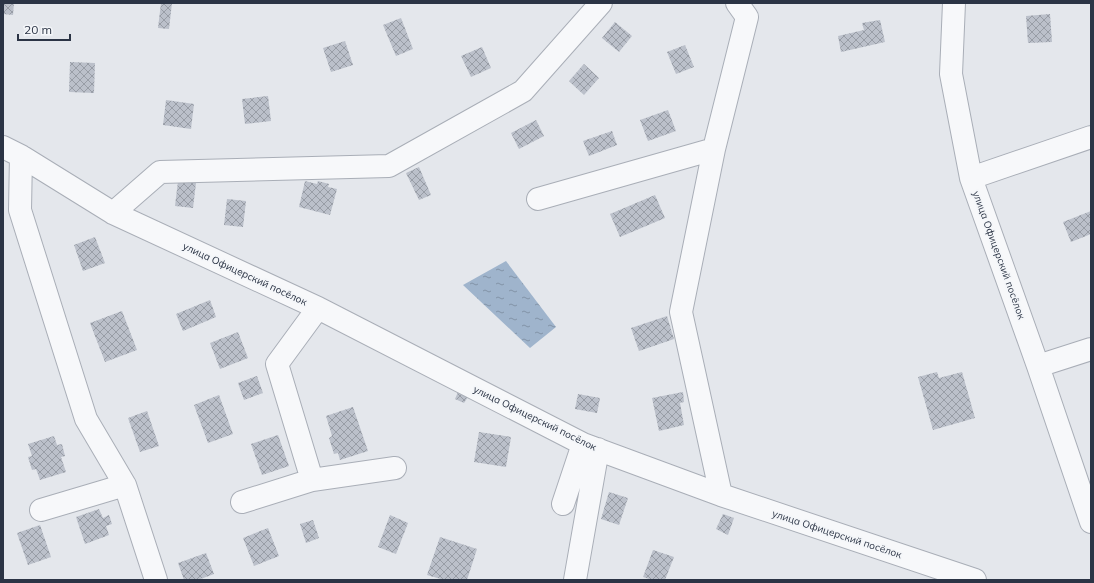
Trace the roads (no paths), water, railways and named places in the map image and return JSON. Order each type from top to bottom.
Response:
[{"type":"street","points":[[113,213],[160,172],[389,166],[523,91],[601,3]]},
{"type":"street","points":[[721,495],[681,312],[714,149],[747,17],[737,3]]},
{"type":"street","name":"улица Офицерский посёлок","points":[[954,3],[951,74],[972,178],[1091,522]]},
{"type":"street","points":[[972,178],[1091,137]]},
{"type":"street","points":[[538,199],[714,149]]},
{"type":"street","name":"улица Офицерский посёлок","points":[[12,151],[113,213],[318,308],[591,446],[721,495],[975,580]]},
{"type":"street","name":"улица Офицерский посёлок","points":[[12,151],[11,216],[86,419],[125,485],[156,580]]},
{"type":"street","points":[[312,480],[277,364],[318,308]]},
{"type":"street","points":[[1038,366],[1091,349]]},
{"type":"street","points":[[563,504],[591,446]]},
{"type":"street","points":[[575,580],[591,446]]},
{"type":"street","points":[[242,502],[312,480],[394,468]]},
{"type":"street","points":[[41,510],[125,485]]},
{"type":"water","points":[[506,261],[556,327],[530,348],[463,285]]}]
